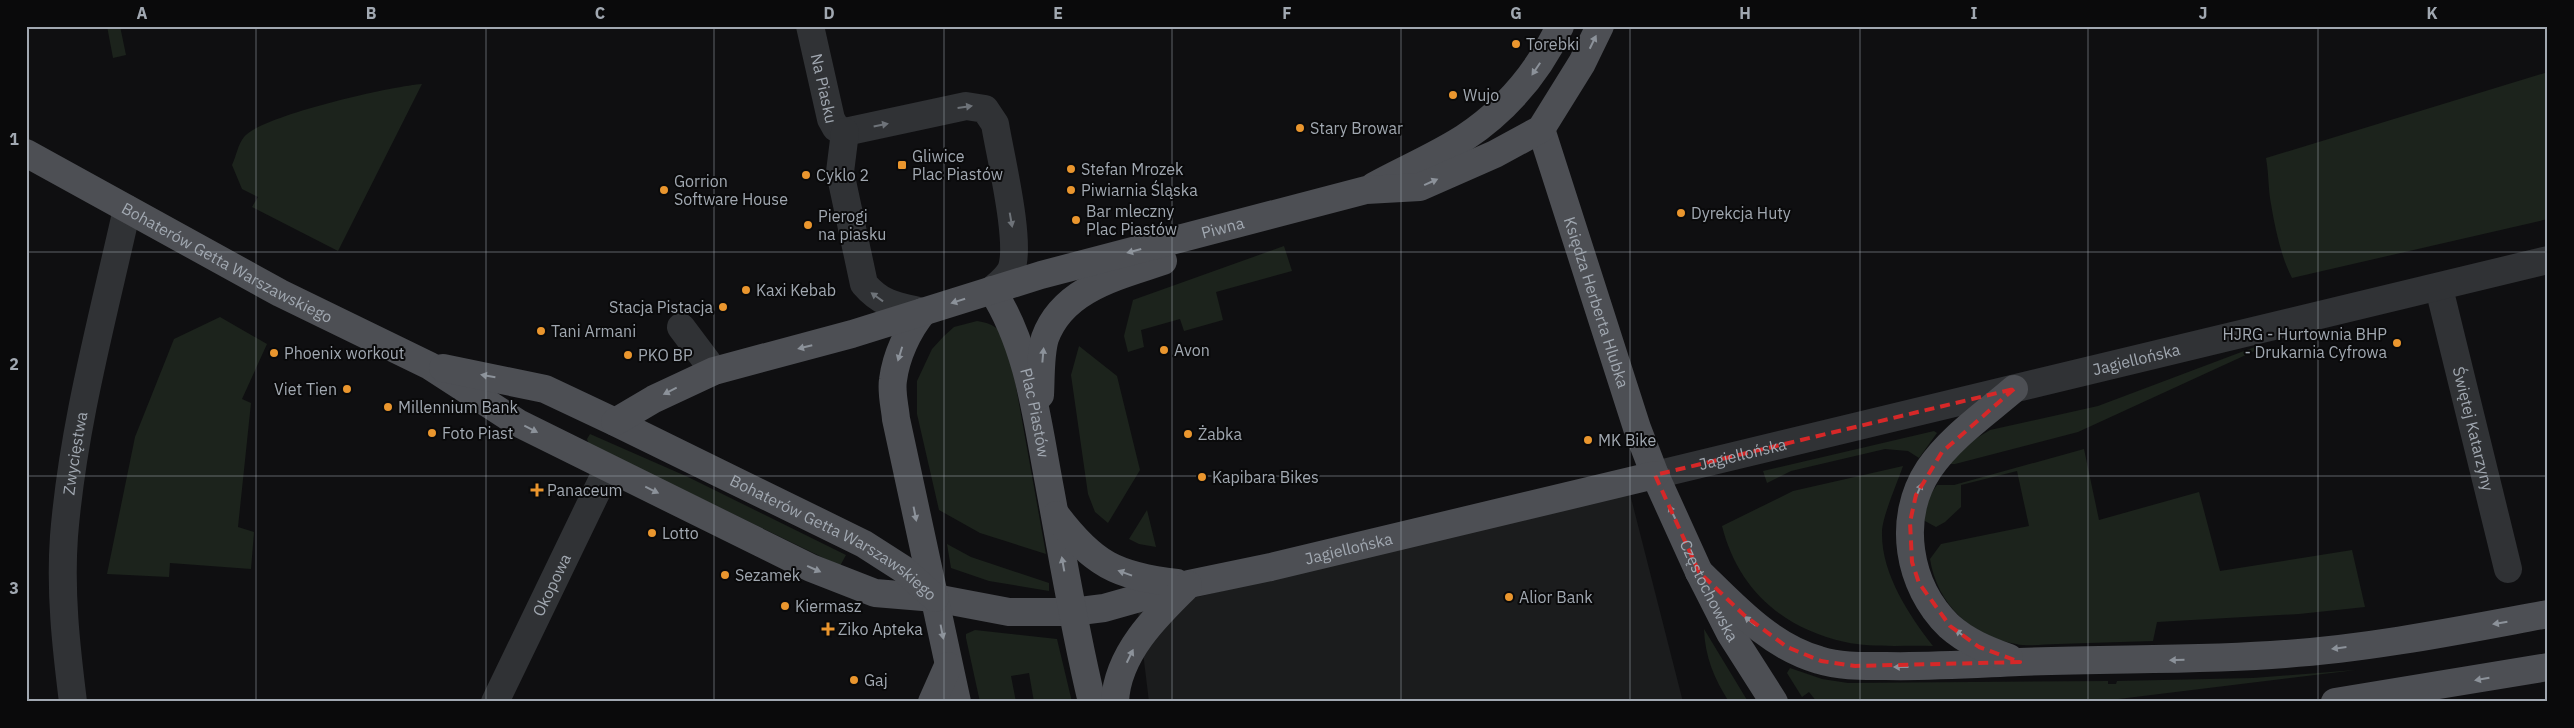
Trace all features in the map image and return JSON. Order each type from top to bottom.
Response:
[{"type":"main road","name":"Piwna","points":[[1366,190],[1464,138],[1496,113],[1526,83],[1551,45],[1560,26]]},
{"type":"main road","name":"Piwna","points":[[992,290],[1366,190],[1420,187],[1495,154],[1541,129],[1582,63],[1600,26]]},
{"type":"main road","name":"Księdza Herberta Hlubka","points":[[1541,129],[1637,428],[1655,475]]},
{"type":"main road","name":"Bohaterów Getta Warszawskiego","points":[[26,153],[280,293],[430,366],[518,423],[811,568],[848,584],[875,592],[935,598]]},
{"type":"main road","points":[[1038,421],[1045,338],[1060,312],[1081,292],[1112,278],[1193,252],[1266,217]]},
{"type":"main road","points":[[615,422],[654,398],[714,371],[852,334],[992,290]]},
{"type":"main road","name":"Plac Piastów","points":[[992,290],[1008,314],[1020,345],[1038,421],[1072,612],[1092,702]]},
{"type":"main road","points":[[923,312],[913,324],[904,342],[892,380],[896,419],[916,521],[935,598],[957,702]]},
{"type":"main road","name":"Bohaterów Getta Warszawskiego","points":[[430,366],[545,389],[864,544],[903,569],[935,598]]},
{"type":"main road","points":[[2014,389],[1942,452],[1928,471],[1916,495],[1910,522],[1912,562],[1919,583],[1929,602],[1950,626],[1979,647],[2020,662]]},
{"type":"main road","name":"Częstochowska","points":[[1655,475],[1699,572],[1730,633],[1774,702]]},
{"type":"main road","name":"Jagiellońska","points":[[935,598],[1009,612],[1072,612],[1104,608],[1190,584],[1271,567],[1655,475]]},
{"type":"main road","points":[[1054,512],[1085,550],[1104,564],[1123,573],[1147,580],[1190,584]]},
{"type":"main road","points":[[1699,572],[1744,616],[1769,636],[1788,647],[1821,661],[1855,666],[1912,667],[2020,662],[2198,659],[2287,654],[2381,643],[2548,614]]},
{"type":"main road","points":[[1115,702],[1116,693],[1129,655],[1147,627],[1190,584]]},
{"type":"main road","points":[[932,702],[948,666]]},
{"type":"main road","points":[[2335,702],[2548,667]]},
{"type":"street","name":"Na Piasku","points":[[810,26],[831,119],[836,128],[845,132],[840,172],[864,284],[873,295],[888,304],[923,312]]},
{"type":"street","points":[[845,132],[966,106],[985,109],[995,124],[1014,238],[1014,259],[1011,270],[992,290]]},
{"type":"street","name":"Zwycięstwa","points":[[73,702],[64,621],[64,536],[79,422],[127,209]]},
{"type":"street","name":"Jagiellońska","points":[[1655,475],[2439,288],[2548,260]]},
{"type":"street","name":"Świętej Katarzyny","points":[[2439,288],[2508,569]]},
{"type":"street","points":[[681,327],[714,371]]},
{"type":"street","name":"Okopowa","points":[[495,702],[608,468]]},
{"type":"highlighted area","points":[[2014,389],[1942,452],[1916,495],[1910,522],[1912,562],[1919,583],[1950,626],[1979,647],[2020,662],[1855,666],[1821,661],[1787,647],[1744,615],[1699,572],[1655,475]]},
{"type":"shaded area","points":[[107,26],[120,26],[126,55],[113,58]]},
{"type":"shaded area","points":[[2548,72],[2548,219],[2292,278],[2277,232],[2270,198],[2266,158]]},
{"type":"shaded area","points":[[422,84],[338,251],[252,207],[258,197],[242,189],[232,165],[242,140],[255,129],[274,120],[328,103],[384,90]]},
{"type":"shaded area","points":[[1284,246],[1292,271],[1216,292],[1223,320],[1184,331],[1180,319],[1141,330],[1144,347],[1128,352],[1124,336],[1133,300]]},
{"type":"shaded area","points":[[220,317],[267,344],[242,399],[251,403],[238,527],[254,532],[251,569],[170,563],[169,577],[107,574],[135,437],[174,339]]},
{"type":"shaded area","points":[[977,321],[995,327],[1008,342],[1046,554],[980,533],[939,510],[917,414],[917,381],[932,349],[944,336],[954,327]]},
{"type":"shaded area","points":[[2260,345],[2261,348],[2078,432],[1955,464],[1948,464],[1975,439],[1990,430],[2098,406]]},
{"type":"shaded area","points":[[1079,346],[1117,376],[1140,470],[1108,523],[1095,512],[1088,494],[1071,375]]},
{"type":"shaded area","points":[[1934,431],[1937,433],[1919,458],[1908,451],[1885,449],[1791,471],[1767,483],[1763,471]]},
{"type":"shaded area","points":[[590,434],[688,477],[846,555],[840,566],[589,444],[587,439]]},
{"type":"shaded area","points":[[2084,449],[2099,520],[2199,492],[2220,571],[2352,550],[2365,607],[2299,614],[2157,622],[2153,641],[2026,645],[2000,640],[1985,634],[1971,625],[1948,604],[1934,575],[1930,559],[1941,544],[2029,526],[2017,471],[1961,485],[1961,507],[1945,522],[1936,527],[1923,520],[1930,495],[1937,485],[1954,485]]},
{"type":"shaded area","points":[[1903,466],[1883,525],[1883,547],[1886,563],[1898,593],[1933,646],[1866,645],[1822,636],[1801,627],[1783,616],[1751,587],[1739,569],[1729,548],[1722,526],[1793,491]]},
{"type":"shaded area","points":[[1630,494],[1683,702],[1149,702],[1138,611]]},
{"type":"shaded area","points":[[1147,510],[1156,547],[1139,544],[1129,539]]},
{"type":"shaded area","points":[[947,544],[971,557],[1049,583],[1049,591],[989,581],[951,568]]},
{"type":"shaded area","points":[[1704,629],[1747,700],[1729,702],[1711,667],[1706,649]]},
{"type":"shaded area","points":[[975,630],[1057,639],[1072,702],[1034,702],[1029,673],[1011,676],[1016,702],[980,702],[966,638],[966,634]]},
{"type":"shaded area","points":[[1790,668],[1822,679],[1848,683],[2108,681],[2108,684],[2116,684],[2117,681],[2253,678],[2356,670],[2094,702],[1817,702],[1809,692],[1802,697],[1787,673]]},
{"type":"place","name":"Torebki","points":[[1516,44]]},
{"type":"place","name":"Wujo","points":[[1453,95]]},
{"type":"place","name":"Stary Browar","points":[[1300,128]]},
{"type":"place","name":"Gliwice Plac Piastów","points":[[902,165]]},
{"type":"place","name":"Stefan Mrozek","points":[[1071,169]]},
{"type":"place","name":"Cyklo 2","points":[[806,175]]},
{"type":"place","name":"Gorrion Software House","points":[[664,190]]},
{"type":"place","name":"Piwiarnia Śląska","points":[[1071,190]]},
{"type":"place","name":"Dyrekcja Huty","points":[[1681,213]]},
{"type":"place","name":"Bar mleczny Plac Piastów","points":[[1076,220]]},
{"type":"place","name":"Pierogi na piasku","points":[[808,225]]},
{"type":"place","name":"Kaxi Kebab","points":[[746,290]]},
{"type":"place","name":"Stacja Pistacja","points":[[723,307]]},
{"type":"place","name":"Tani Armani","points":[[541,331]]},
{"type":"place","name":"HJRG - Hurtownia BHP - Drukarnia Cyfrowa","points":[[2397,343]]},
{"type":"place","name":"Avon","points":[[1164,350]]},
{"type":"place","name":"Phoenix workout","points":[[274,353]]},
{"type":"place","name":"PKO BP","points":[[628,355]]},
{"type":"place","name":"Viet Tien","points":[[347,389]]},
{"type":"place","name":"Millennium Bank","points":[[388,407]]},
{"type":"place","name":"Foto Piast","points":[[432,433]]},
{"type":"place","name":"Żabka","points":[[1188,434]]},
{"type":"place","name":"MK Bike","points":[[1588,440]]},
{"type":"place","name":"Kapibara Bikes","points":[[1202,477]]},
{"type":"place","name":"Panaceum","points":[[537,490]]},
{"type":"place","name":"Lotto","points":[[652,533]]},
{"type":"place","name":"Sezamek","points":[[725,575]]},
{"type":"place","name":"Alior Bank","points":[[1509,597]]},
{"type":"place","name":"Kiermasz","points":[[785,606]]},
{"type":"place","name":"Ziko Apteka","points":[[828,629]]},
{"type":"place","name":"Gaj","points":[[854,680]]}]
